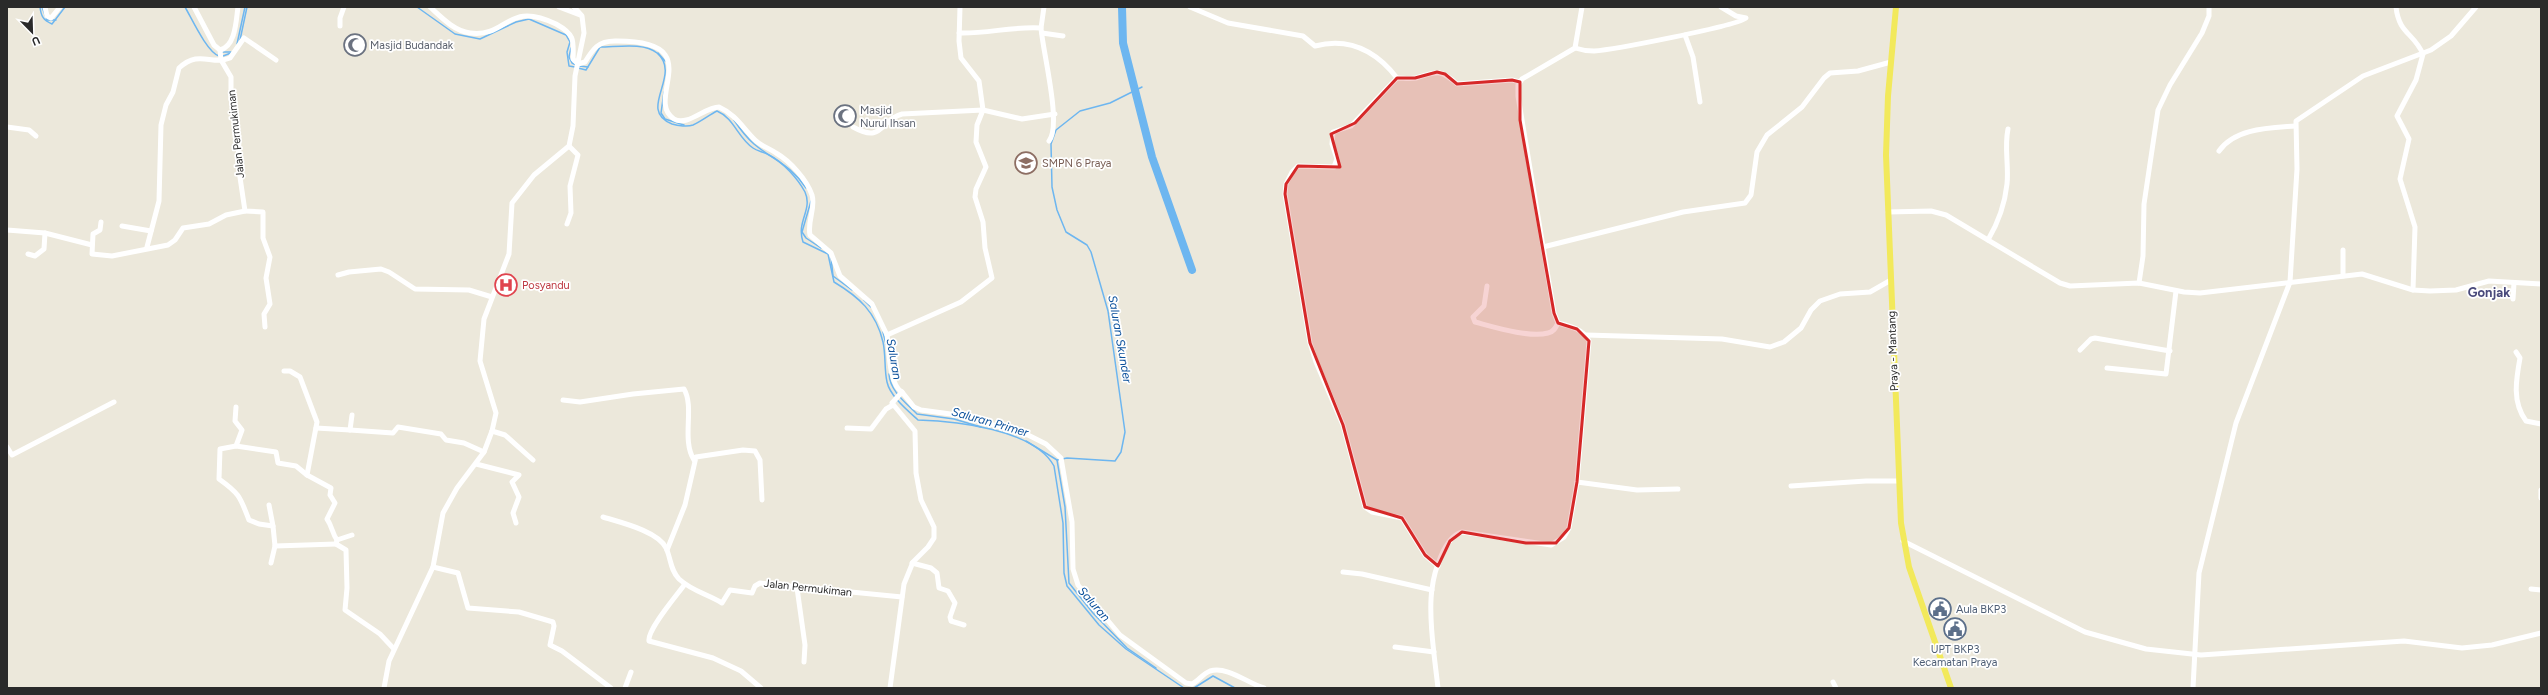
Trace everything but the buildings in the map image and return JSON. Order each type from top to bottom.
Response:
[{"type":"main road","name":"Praya - Mantang","points":[[1896,7],[1887,121],[1888,212],[1898,481],[1903,541],[1909,567],[1951,688]]},
{"type":"street","points":[[45,7],[46,16],[51,18],[60,7]]},
{"type":"street","points":[[194,7],[214,45],[220,50],[227,47],[231,42],[238,7]]},
{"type":"street","points":[[340,26],[340,18],[344,7]]},
{"type":"street","points":[[430,7],[450,25],[472,34],[489,31],[514,17],[529,14],[538,16],[570,33],[573,40],[573,59],[578,65]]},
{"type":"street","points":[[559,7],[582,16]]},
{"type":"street","points":[[384,688],[389,660],[433,567],[443,513],[457,488],[484,452],[492,431],[496,413],[484,375],[480,346],[484,319],[509,254],[512,203],[534,175],[569,146],[573,126],[575,76],[584,33],[582,16],[574,7]]},
{"type":"street","points":[[887,335],[961,302],[992,278],[985,248],[983,222],[975,197],[976,189],[986,168],[976,142],[977,125],[983,110],[979,81],[961,58],[959,33],[960,7]]},
{"type":"street","points":[[1044,7],[1041,31],[1049,88],[1055,114],[1053,136],[1049,141]]},
{"type":"street","points":[[1190,7],[1228,23],[1303,36],[1315,46],[1334,43],[1358,47],[1385,62],[1397,78]]},
{"type":"street","points":[[1575,48],[1582,7]]},
{"type":"street","points":[[1438,566],[1425,555],[1402,518],[1372,512],[1365,507],[1343,425],[1316,362],[1310,343],[1285,194],[1286,184],[1292,172],[1298,166],[1334,167],[1336,164],[1332,144],[1332,132],[1351,126],[1397,78],[1415,78],[1437,72],[1445,74],[1457,84],[1512,80],[1520,82],[1575,48],[1602,50],[1685,35],[1746,18],[1736,16],[1721,7]]},
{"type":"street","points":[[2139,283],[2143,256],[2144,204],[2158,110],[2170,85],[2202,34],[2209,16],[2209,7]]},
{"type":"street","points":[[2396,7],[2400,27],[2417,43],[2423,54],[2416,80],[2397,116],[2409,141],[2400,179],[2415,227],[2413,290]]},
{"type":"street","points":[[2193,688],[2199,574],[2224,482],[2231,442],[2255,371],[2290,282],[2298,169],[2296,121],[2302,115],[2356,80],[2423,54],[2451,36],[2476,7]]},
{"type":"street","points":[[959,33],[972,34],[1021,27],[1063,36]]},
{"type":"street","points":[[1685,35],[1693,57],[1700,102]]},
{"type":"street","points":[[147,247],[159,201],[161,125],[166,105],[173,92],[179,68],[195,58],[221,59],[233,56],[244,38],[276,60]]},
{"type":"street","points":[[578,65],[585,62],[596,46],[604,42],[646,43],[661,50],[669,67],[666,102],[670,114],[676,120],[683,121],[719,107],[738,120],[759,143],[777,153],[790,165],[810,190],[813,197],[809,221],[810,235],[831,253],[840,276],[872,304],[887,335],[892,373],[896,386],[914,407],[921,410],[958,415],[1028,435],[1055,452],[1063,465],[1072,522],[1074,576],[1078,585],[1115,629],[1132,645],[1186,683],[1192,684],[1205,674],[1216,670],[1226,672],[1264,688]]},
{"type":"street","name":"Jalan Permukiman","points":[[220,50],[221,59],[230,77],[231,99],[239,140],[238,164],[245,211]]},
{"type":"street","points":[[1543,247],[1683,212],[1745,204],[1751,195],[1757,152],[1767,135],[1802,107],[1824,78],[1830,73],[1858,71],[1891,62]]},
{"type":"street","points":[[1487,286],[1486,302],[1473,317],[1475,322],[1517,332],[1547,334],[1556,328],[1558,322],[1554,313],[1520,120],[1518,96],[1520,82]]},
{"type":"street","points":[[853,127],[871,134],[876,133],[884,128],[895,116],[902,114],[983,110],[1022,119],[1055,114]]},
{"type":"street","points":[[2219,151],[2232,137],[2268,129],[2296,126]]},
{"type":"street","points":[[7,127],[29,130],[36,136]]},
{"type":"street","points":[[1988,240],[1996,224],[2007,184],[2005,155],[2008,129]]},
{"type":"street","points":[[567,224],[571,213],[570,186],[578,155],[569,146]]},
{"type":"street","points":[[101,222],[100,230],[92,234],[92,245],[93,254],[103,256],[147,247],[168,245],[175,240],[180,230],[188,226],[209,224],[226,215],[245,211],[263,212],[263,238],[270,257],[266,278],[270,304],[264,314],[265,327]]},
{"type":"street","points":[[1888,212],[1936,211],[1988,240],[2044,275],[2067,285],[2139,283],[2176,291],[2200,293],[2343,276],[2368,275],[2413,290],[2449,291],[2484,281],[2541,284]]},
{"type":"street","points":[[122,226],[151,231]]},
{"type":"street","points":[[7,230],[45,233],[92,245]]},
{"type":"street","points":[[28,254],[34,257],[44,249],[45,233]]},
{"type":"street","points":[[2343,250],[2343,276]]},
{"type":"street","points":[[338,275],[349,272],[381,269],[390,272],[414,289],[470,290],[492,297]]},
{"type":"street","points":[[1558,322],[1577,329],[1586,335],[1722,339],[1770,347],[1784,342],[1794,332],[1801,328],[1811,310],[1820,301],[1840,294],[1870,292],[1891,280]]},
{"type":"street","points":[[2512,299],[2514,283]]},
{"type":"street","points":[[2107,368],[2165,374],[2170,351],[2176,291]]},
{"type":"street","points":[[1438,688],[1434,652],[1432,590],[1438,566],[1450,541],[1462,532],[1526,543],[1556,543],[1564,537],[1569,528],[1577,482],[1589,351],[1586,335]]},
{"type":"street","points":[[2080,350],[2091,339],[2095,338],[2170,351]]},
{"type":"street","points":[[2516,352],[2520,357],[2515,390],[2517,400],[2526,421],[2541,424]]},
{"type":"street","points":[[284,371],[290,371],[296,374],[303,382],[316,419],[316,428],[307,475]]},
{"type":"street","points":[[563,400],[580,402],[633,394],[684,389],[686,394],[688,449],[694,460],[685,505],[667,550]]},
{"type":"street","points":[[847,428],[871,428],[901,393]]},
{"type":"street","points":[[7,447],[12,455],[114,402]]},
{"type":"street","points":[[890,688],[902,597],[912,563],[918,554],[928,547],[934,538],[934,527],[921,500],[916,473],[914,431],[892,403]]},
{"type":"street","points":[[236,407],[235,421],[242,430],[236,446]]},
{"type":"street","points":[[350,430],[352,415]]},
{"type":"street","points":[[316,428],[393,432],[398,426],[441,434],[446,440],[464,443],[484,452]]},
{"type":"street","points":[[492,431],[505,436],[533,460]]},
{"type":"street","points":[[273,526],[259,524],[249,520],[245,506],[238,494],[218,479],[220,449],[236,446],[276,452],[278,463],[296,466],[307,475],[331,488],[330,495],[335,503],[327,519],[332,524],[333,533],[337,542],[346,550],[348,588],[345,610],[380,634],[394,649]]},
{"type":"street","points":[[694,460],[699,456],[755,451],[760,460],[762,500]]},
{"type":"street","points":[[476,464],[518,475],[512,482],[519,497],[513,513],[516,523]]},
{"type":"street","points":[[1791,486],[1866,481],[1898,481]]},
{"type":"street","points":[[1577,482],[1637,490],[1678,489]]},
{"type":"street","points":[[2541,490],[2541,498]]},
{"type":"street","points":[[269,505],[276,546],[271,563]]},
{"type":"street","name":"Jalan Permukiman","points":[[603,517],[640,529],[663,543],[667,550],[672,567],[685,584],[722,603],[730,590],[752,593],[755,586],[760,583],[797,588],[902,597]]},
{"type":"street","points":[[276,546],[337,542],[352,535]]},
{"type":"street","points":[[1903,541],[2085,632],[2146,650],[2195,655],[2375,641],[2404,641],[2462,648],[2478,647],[2541,633]]},
{"type":"street","points":[[912,563],[931,568],[937,573],[939,588],[948,591],[955,603],[950,617],[951,621],[964,624]]},
{"type":"street","points":[[433,567],[458,572],[466,608],[519,612],[552,622],[554,626],[550,645],[562,651],[611,688]]},
{"type":"street","points":[[1343,572],[1362,574],[1432,590]]},
{"type":"street","points":[[685,584],[667,610],[653,625],[649,641],[713,658],[741,671],[761,688]]},
{"type":"street","points":[[797,588],[805,645],[804,662]]},
{"type":"street","points":[[2531,588],[2541,590]]},
{"type":"street","points":[[1395,647],[1434,652]]},
{"type":"street","points":[[625,688],[631,672]]},
{"type":"street","points":[[1833,682],[1836,688]]},
{"type":"highlighted area","points":[[1437,72],[1445,74],[1457,84],[1512,80],[1520,82],[1520,120],[1554,313],[1558,323],[1577,329],[1589,341],[1577,482],[1569,528],[1556,543],[1526,543],[1462,532],[1450,541],[1438,566],[1425,555],[1402,518],[1365,507],[1343,425],[1310,343],[1285,194],[1286,184],[1298,166],[1340,167],[1331,134],[1355,123],[1397,78],[1415,78]]},
{"type":"waterway","name":"Saluran","points":[[40,7],[43,17],[46,21],[52,24],[65,7]]},
{"type":"waterway","name":"Saluran","points":[[42,7],[47,20],[56,20]]},
{"type":"waterway","name":"Saluran","points":[[185,7],[205,42],[214,53],[219,56]]},
{"type":"waterway","name":"Saluran","points":[[237,44],[245,7]]},
{"type":"waterway","name":"Saluran","points":[[240,40],[247,7]]},
{"type":"waterway","name":"Saluran","points":[[417,7],[455,34],[480,39],[516,22],[529,19],[566,35],[570,42],[567,52],[569,66],[575,67]]},
{"type":"waterway","points":[[1122,7],[1123,43],[1152,157],[1192,270]]},
{"type":"waterway","name":"Saluran","points":[[578,68],[586,70],[600,47],[638,46],[652,50],[657,53],[664,62],[664,81],[658,101],[658,110],[662,118],[672,124],[688,126],[693,125],[717,111],[728,118],[748,144],[774,158],[790,171],[802,187],[807,198],[806,210],[801,228],[803,242],[828,254],[834,282],[859,300],[876,322],[883,342],[887,382],[895,398],[918,420],[972,425],[1012,435],[1030,443],[1044,453],[1054,466],[1063,523],[1064,573],[1067,586],[1099,625],[1126,649],[1184,688]]},
{"type":"waterway","name":"Saluran","points":[[571,48],[569,57],[572,63],[576,65]]},
{"type":"waterway","name":"Saluran","points":[[221,52],[231,52]]},
{"type":"waterway","name":"Saluran","points":[[223,56],[231,53]]},
{"type":"waterway","name":"Saluran","points":[[658,53],[665,61]]},
{"type":"waterway","name":"Saluran","points":[[579,66],[588,67]]},
{"type":"waterway","name":"Saluran Skunder","points":[[1057,460],[1067,458],[1115,461],[1121,452],[1125,432],[1108,311],[1091,252],[1087,245],[1066,232],[1057,210],[1052,187],[1051,144],[1056,130],[1080,111],[1110,103],[1142,87]]},
{"type":"waterway","name":"Saluran","points":[[664,92],[661,113],[665,119],[684,125]]},
{"type":"waterway","name":"Saluran","points":[[734,120],[751,141],[761,150],[788,168],[806,188]]},
{"type":"waterway","name":"Saluran","points":[[811,201],[802,232],[806,238],[821,248]]},
{"type":"waterway","name":"Saluran","points":[[831,257],[833,276],[852,290]]},
{"type":"waterway","name":"Saluran","points":[[864,300],[871,307]]},
{"type":"waterway","name":"Saluran","points":[[883,332],[886,344]]},
{"type":"waterway","name":"Saluran Primer","points":[[889,374],[895,391],[917,414],[954,419],[981,427]]},
{"type":"waterway","name":"Saluran Primer","points":[[1026,441],[1057,460],[1065,507],[1069,583],[1093,613],[1127,648],[1156,668]]},
{"type":"waterway","name":"Saluran","points":[[1194,688],[1213,676],[1235,688]]},
{"type":"place","name":"Masjid Budandak","points":[[355,45]]},
{"type":"place","name":"Masjid Nurul Ihsan","points":[[845,116]]},
{"type":"place","name":"SMPN 6 Praya","points":[[1026,163]]},
{"type":"place","name":"Posyandu","points":[[506,285]]},
{"type":"place","name":"Aula BKP3","points":[[1940,609]]},
{"type":"place","name":"UPT BKP3 Kecamatan Praya","points":[[1955,629]]},
{"type":"district","name":"Gonjak","points":[[2489,292]]}]
